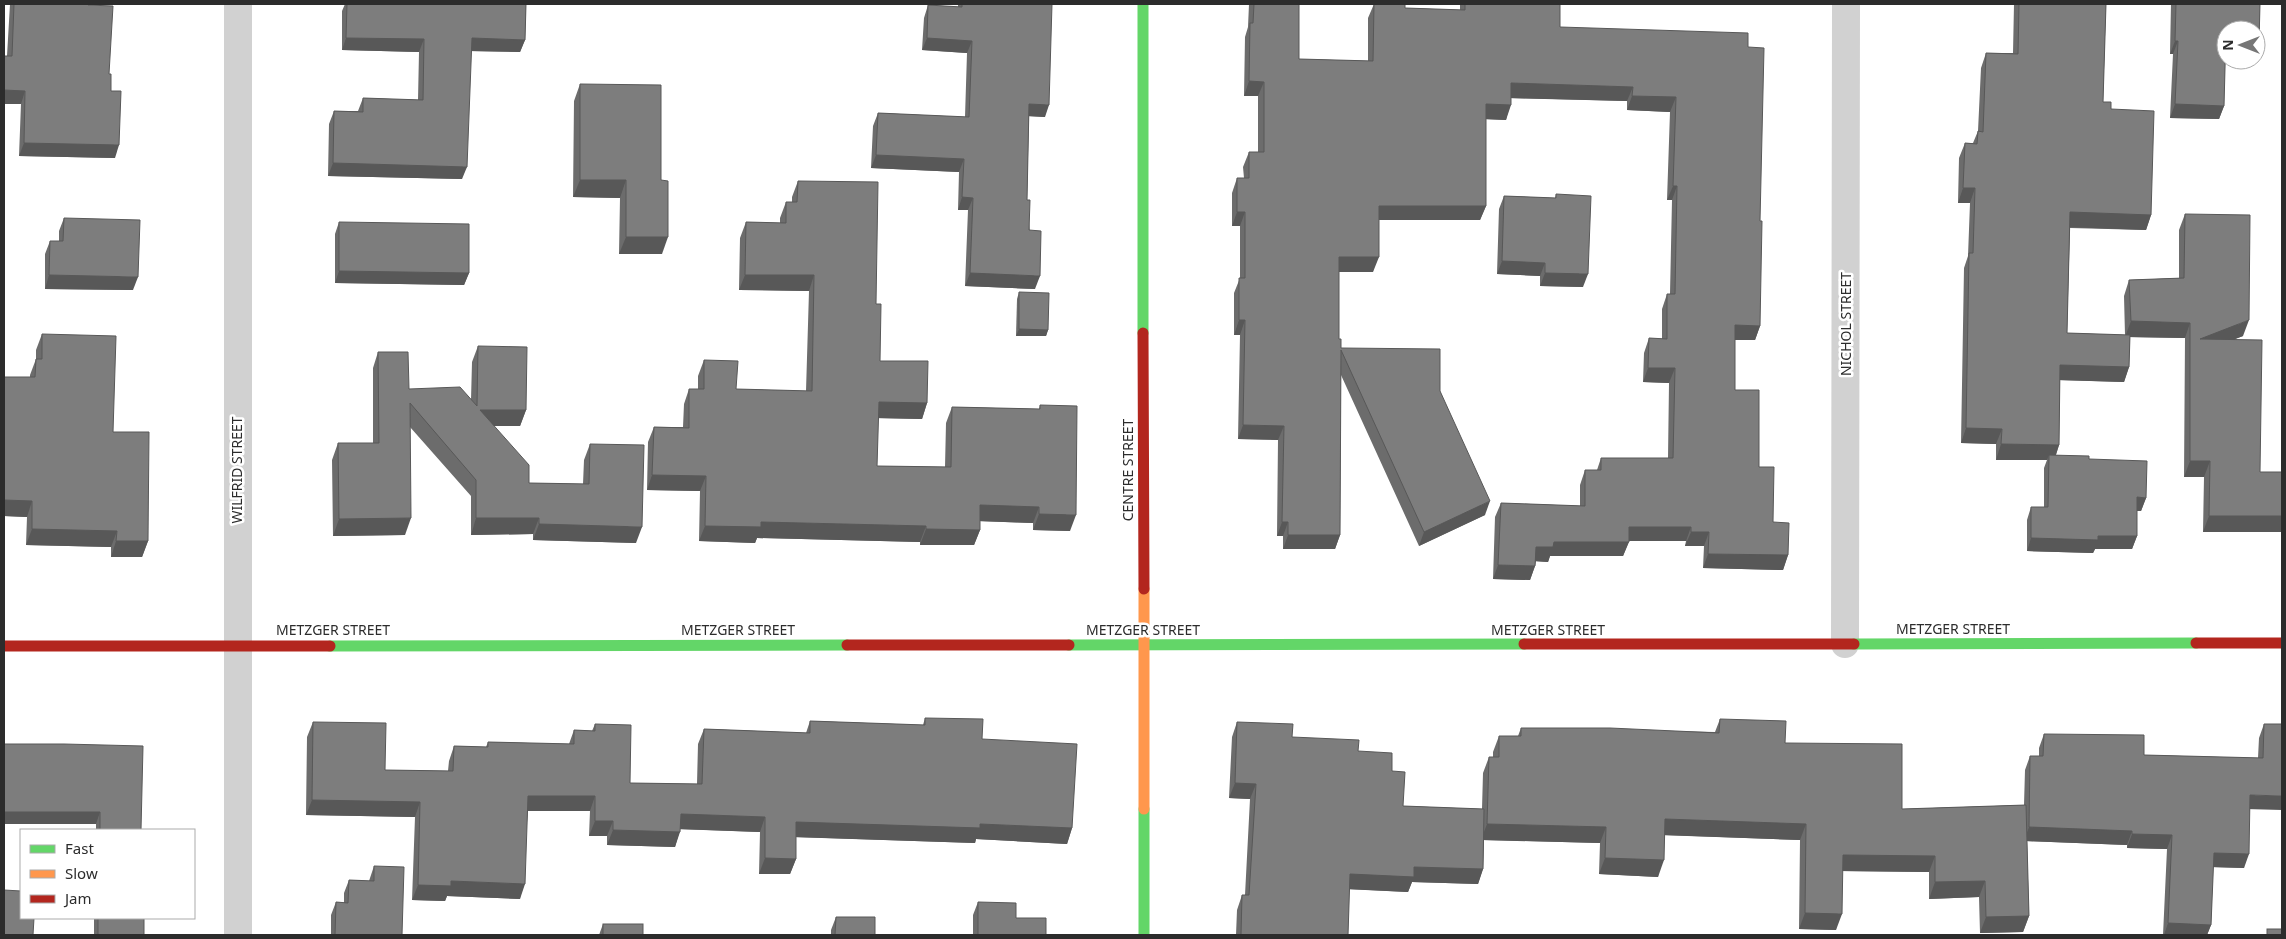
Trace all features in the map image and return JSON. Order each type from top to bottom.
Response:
[{"type":"street","name":"WILFRID STREET","points":[[238,4],[238,935]]},
{"type":"street","name":"CENTRE STREET","points":[[1143,4],[1144,935]]},
{"type":"street","name":"NICHOL STREET","points":[[1845,644],[1846,4]]},
{"type":"street","name":"METZGER STREET","points":[[4,646],[2282,643]]},
{"type":"building","points":[[14,4],[113,6],[109,74],[111,74],[111,91],[121,91],[119,145],[24,143],[25,91],[4,90],[4,56],[12,56]]},
{"type":"building","points":[[347,4],[526,4],[525,40],[472,38],[467,167],[333,163],[334,111],[363,112],[363,98],[423,100],[424,39],[346,38]]},
{"type":"building","points":[[962,4],[1052,4],[1049,105],[1029,104],[1027,200],[1030,200],[1029,230],[1041,231],[1040,276],[970,273],[973,198],[962,197],[964,159],[876,155],[878,113],[969,117],[972,41],[927,38],[928,5],[962,7]]},
{"type":"building","points":[[1254,4],[1299,4],[1299,59],[1373,61],[1374,4],[1405,4],[1405,8],[1465,10],[1465,4],[1560,4],[1560,27],[1748,33],[1748,47],[1764,48],[1760,221],[1762,221],[1760,326],[1735,325],[1735,390],[1759,390],[1759,467],[1774,467],[1773,522],[1789,523],[1788,555],[1708,554],[1709,532],[1691,532],[1691,527],[1629,527],[1629,542],[1554,542],[1553,547],[1536,547],[1535,566],[1498,565],[1501,503],[1585,506],[1585,470],[1601,470],[1601,458],[1673,458],[1675,368],[1648,368],[1649,338],[1667,339],[1667,294],[1675,294],[1677,186],[1673,186],[1676,97],[1632,96],[1633,87],[1511,83],[1511,105],[1486,104],[1486,206],[1379,206],[1379,257],[1339,257],[1339,339],[1341,339],[1341,348],[1440,349],[1440,391],[1490,501],[1424,532],[1341,350],[1340,535],[1288,535],[1288,522],[1282,522],[1284,426],[1243,425],[1245,320],[1239,320],[1239,278],[1245,278],[1245,212],[1237,212],[1237,178],[1249,178],[1249,152],[1264,152],[1264,82],[1249,81],[1250,23],[1253,23]]},
{"type":"building","points":[[2019,4],[2106,4],[2103,102],[2111,102],[2111,109],[2154,111],[2151,215],[2070,212],[2067,333],[2130,335],[2129,367],[2060,365],[2059,445],[2001,444],[2002,429],[1966,428],[1969,253],[1973,253],[1975,188],[1963,188],[1965,143],[1977,144],[1978,131],[1983,132],[1986,53],[2018,54]]},
{"type":"building","points":[[2176,4],[2260,4],[2260,20],[2216,20],[2216,70],[2225,70],[2224,106],[2175,104],[2178,41],[2175,41]]},
{"type":"building","points":[[580,84],[661,85],[661,180],[668,181],[668,237],[626,237],[626,180],[580,180]]},
{"type":"building","points":[[798,181],[878,182],[876,304],[881,304],[880,361],[928,361],[927,403],[879,402],[877,466],[951,467],[952,407],[1040,409],[1040,405],[1077,406],[1076,515],[1039,514],[1039,507],[980,505],[980,530],[926,529],[926,526],[761,522],[761,527],[705,526],[706,476],[652,475],[654,427],[689,428],[689,389],[704,389],[704,360],[738,361],[736,389],[812,391],[814,275],[745,275],[746,222],[786,223],[786,202],[797,202]]},
{"type":"building","points":[[1556,194],[1591,196],[1588,274],[1545,273],[1545,263],[1502,261],[1504,196],[1556,198]]},
{"type":"building","points":[[2185,214],[2250,215],[2249,320],[2200,339],[2262,340],[2260,472],[2282,472],[2282,516],[2209,516],[2210,461],[2190,461],[2190,323],[2131,321],[2129,280],[2184,278]]},
{"type":"building","points":[[64,218],[140,220],[138,277],[49,275],[50,241],[63,241]]},
{"type":"building","points":[[339,222],[469,224],[469,273],[339,271]]},
{"type":"building","points":[[1019,292],[1049,293],[1048,330],[1019,329]]},
{"type":"building","points":[[42,334],[116,336],[113,432],[149,432],[148,541],[116,541],[117,531],[32,529],[32,501],[4,500],[4,377],[35,377],[36,359],[42,359]]},
{"type":"building","points":[[478,346],[527,347],[526,410],[480,410],[529,465],[529,483],[589,484],[590,444],[644,445],[642,527],[539,524],[539,518],[476,518],[476,480],[410,403],[411,518],[339,519],[338,443],[379,443],[378,352],[408,352],[409,389],[460,387],[477,406]]},
{"type":"building","points":[[2049,455],[2089,456],[2089,459],[2147,461],[2146,498],[2137,497],[2137,536],[2098,536],[2098,540],[2031,538],[2031,507],[2048,507]]},
{"type":"building","points":[[925,718],[983,719],[982,739],[1077,744],[1072,828],[980,824],[980,828],[796,822],[796,859],[765,858],[765,817],[681,814],[680,832],[613,830],[613,821],[595,821],[595,796],[528,796],[525,884],[451,881],[451,886],[418,885],[420,802],[312,800],[313,722],[386,723],[385,770],[453,771],[454,746],[488,747],[488,742],[574,744],[574,730],[595,731],[595,724],[631,725],[630,783],[702,784],[704,729],[810,733],[810,721],[925,725]]},
{"type":"building","points":[[1720,719],[1786,721],[1785,743],[1902,744],[1902,809],[2026,805],[2029,916],[1986,917],[1985,881],[1935,882],[1935,856],[1843,855],[1842,914],[1805,913],[1806,824],[1665,819],[1664,860],[1605,858],[1606,827],[1487,824],[1489,757],[1499,757],[1499,736],[1521,736],[1521,728],[1610,728],[1719,733]]},
{"type":"building","points":[[1237,722],[1293,724],[1292,737],[1359,740],[1358,751],[1392,753],[1392,771],[1405,772],[1403,806],[1484,809],[1483,869],[1414,867],[1414,877],[1350,874],[1348,935],[1241,935],[1242,895],[1249,895],[1256,784],[1235,783]]},
{"type":"building","points":[[2264,724],[2282,724],[2282,796],[2250,795],[2249,854],[2214,853],[2211,925],[2168,923],[2172,835],[2132,834],[2132,831],[2029,827],[2030,756],[2043,756],[2044,734],[2144,735],[2144,755],[2263,758]]},
{"type":"building","points":[[4,744],[143,746],[141,829],[100,829],[100,812],[4,812]]},
{"type":"building","points":[[374,866],[404,867],[402,935],[335,935],[336,902],[348,903],[349,880],[374,881]]},
{"type":"building","points":[[4,890],[20,891],[20,919],[34,919],[33,935],[4,935]]},
{"type":"building","points":[[978,902],[1016,903],[1016,918],[1046,918],[1046,935],[978,935]]},
{"type":"building","points":[[836,917],[875,917],[875,935],[835,935]]},
{"type":"building","points":[[98,919],[144,919],[144,935],[98,935]]},
{"type":"building","points":[[603,924],[643,924],[643,935],[603,935]]},
{"type":"building","points":[[2267,929],[2282,929],[2282,935],[2267,935]]},
{"type":"traffic: fast","points":[[1143,4],[1143,333]]},
{"type":"traffic: fast","points":[[1854,644],[2196,643]]},
{"type":"traffic: fast","points":[[1069,645],[1524,644]]},
{"type":"traffic: fast","points":[[330,646],[847,645]]},
{"type":"traffic: fast","points":[[1144,809],[1144,935]]},
{"type":"traffic: slow","points":[[1144,589],[1144,809]]},
{"type":"traffic: jam","points":[[1143,333],[1144,589]]},
{"type":"traffic: jam","points":[[2196,643],[2282,643]]},
{"type":"traffic: jam","points":[[1524,644],[1854,644]]},
{"type":"traffic: jam","points":[[847,645],[1069,645]]},
{"type":"traffic: jam","points":[[4,646],[330,646]]}]
